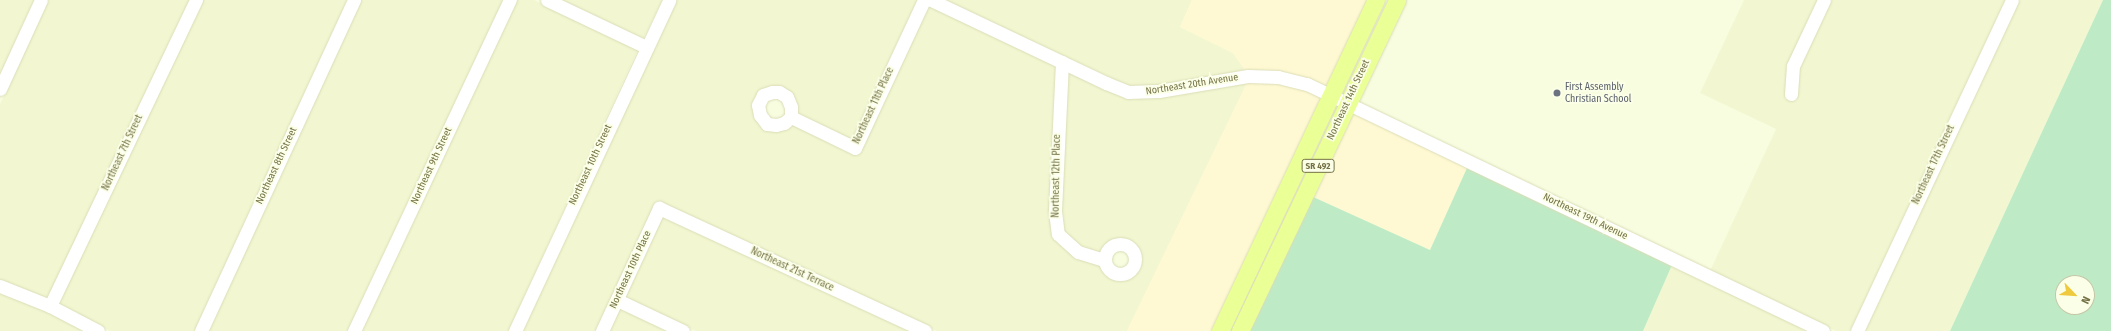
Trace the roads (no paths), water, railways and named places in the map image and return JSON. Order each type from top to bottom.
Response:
[{"type":"main road","name":"Northeast 14th Street","points":[[1220,331],[1376,0]]},
{"type":"main road","name":"Northeast 14th Street","points":[[1240,331],[1397,0]]},
{"type":"street","points":[[0,89],[41,0]]},
{"type":"street","name":"Northeast 7th Street","points":[[50,306],[196,0]]},
{"type":"street","name":"Northeast 8th Street","points":[[201,331],[354,0]]},
{"type":"street","name":"Northeast 9th Street","points":[[354,331],[510,0]]},
{"type":"street","points":[[547,0],[646,47]]},
{"type":"street","name":"Northeast 10th Street","points":[[514,331],[669,0]]},
{"type":"street","name":"Northeast 11th Place","points":[[791,117],[855,148],[924,0]]},
{"type":"street","name":"Northeast 20th Avenue","points":[[931,0],[1120,89],[1136,93],[1159,92],[1248,76],[1278,76],[1307,84],[1348,104]]},
{"type":"street","points":[[1791,94],[1793,66],[1824,0]]},
{"type":"street","name":"Northeast 17th Street","points":[[1857,331],[2012,0]]},
{"type":"street","name":"Northeast 12th Place","points":[[1062,62],[1055,211],[1058,234],[1078,252],[1105,260]]},
{"type":"street","name":"Northeast 19th Avenue","points":[[1348,104],[1823,331]]},
{"type":"street","name":"Northeast 10th Place","points":[[602,331],[659,208]]},
{"type":"street","name":"Northeast 21st Terrace","points":[[659,208],[925,331]]},
{"type":"street","points":[[0,286],[50,306],[98,331]]},
{"type":"street","points":[[617,300],[683,331]]},
{"type":"place","name":"First Assembly Christian School","points":[[1557,93]]}]
